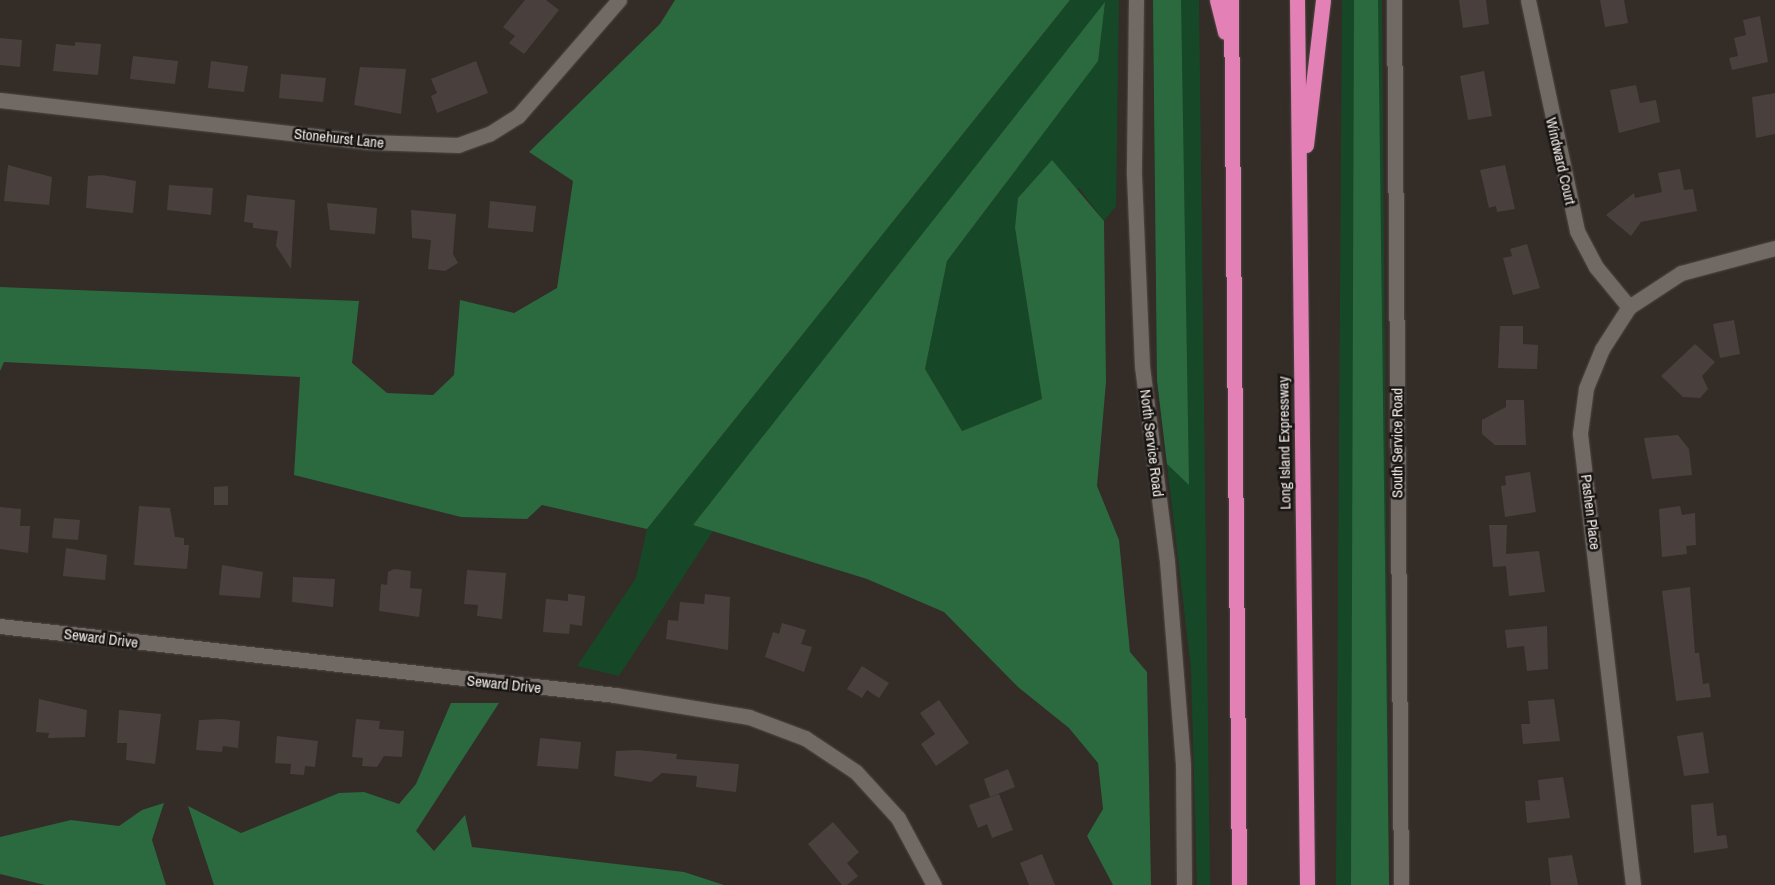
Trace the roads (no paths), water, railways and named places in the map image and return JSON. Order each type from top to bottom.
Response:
[{"type":"highway","points":[[1217,0],[1232,57]]},
{"type":"highway","points":[[1231,0],[1239,885]]},
{"type":"highway","name":"Long Island Expressway","points":[[1297,0],[1307,885]]},
{"type":"highway","points":[[1298,193],[1323,0]]},
{"type":"street","name":"Stonehurst Lane","points":[[0,100],[368,142],[458,145],[489,134],[518,116],[619,0]]},
{"type":"street","name":"North Service Road","points":[[1136,0],[1134,175],[1142,366],[1169,590],[1183,765],[1184,885]]},
{"type":"street","name":"South Service Road","points":[[1394,0],[1401,885]]},
{"type":"street","name":"Windward Court","points":[[1528,0],[1577,231],[1596,267],[1629,307]]},
{"type":"street","name":"Pashen Place","points":[[1633,885],[1580,433],[1586,388],[1602,349],[1629,307],[1681,273],[1775,248]]},
{"type":"street","name":"Seward Drive","points":[[0,626],[615,695],[749,717],[805,738],[856,772],[898,818],[934,885]]}]
